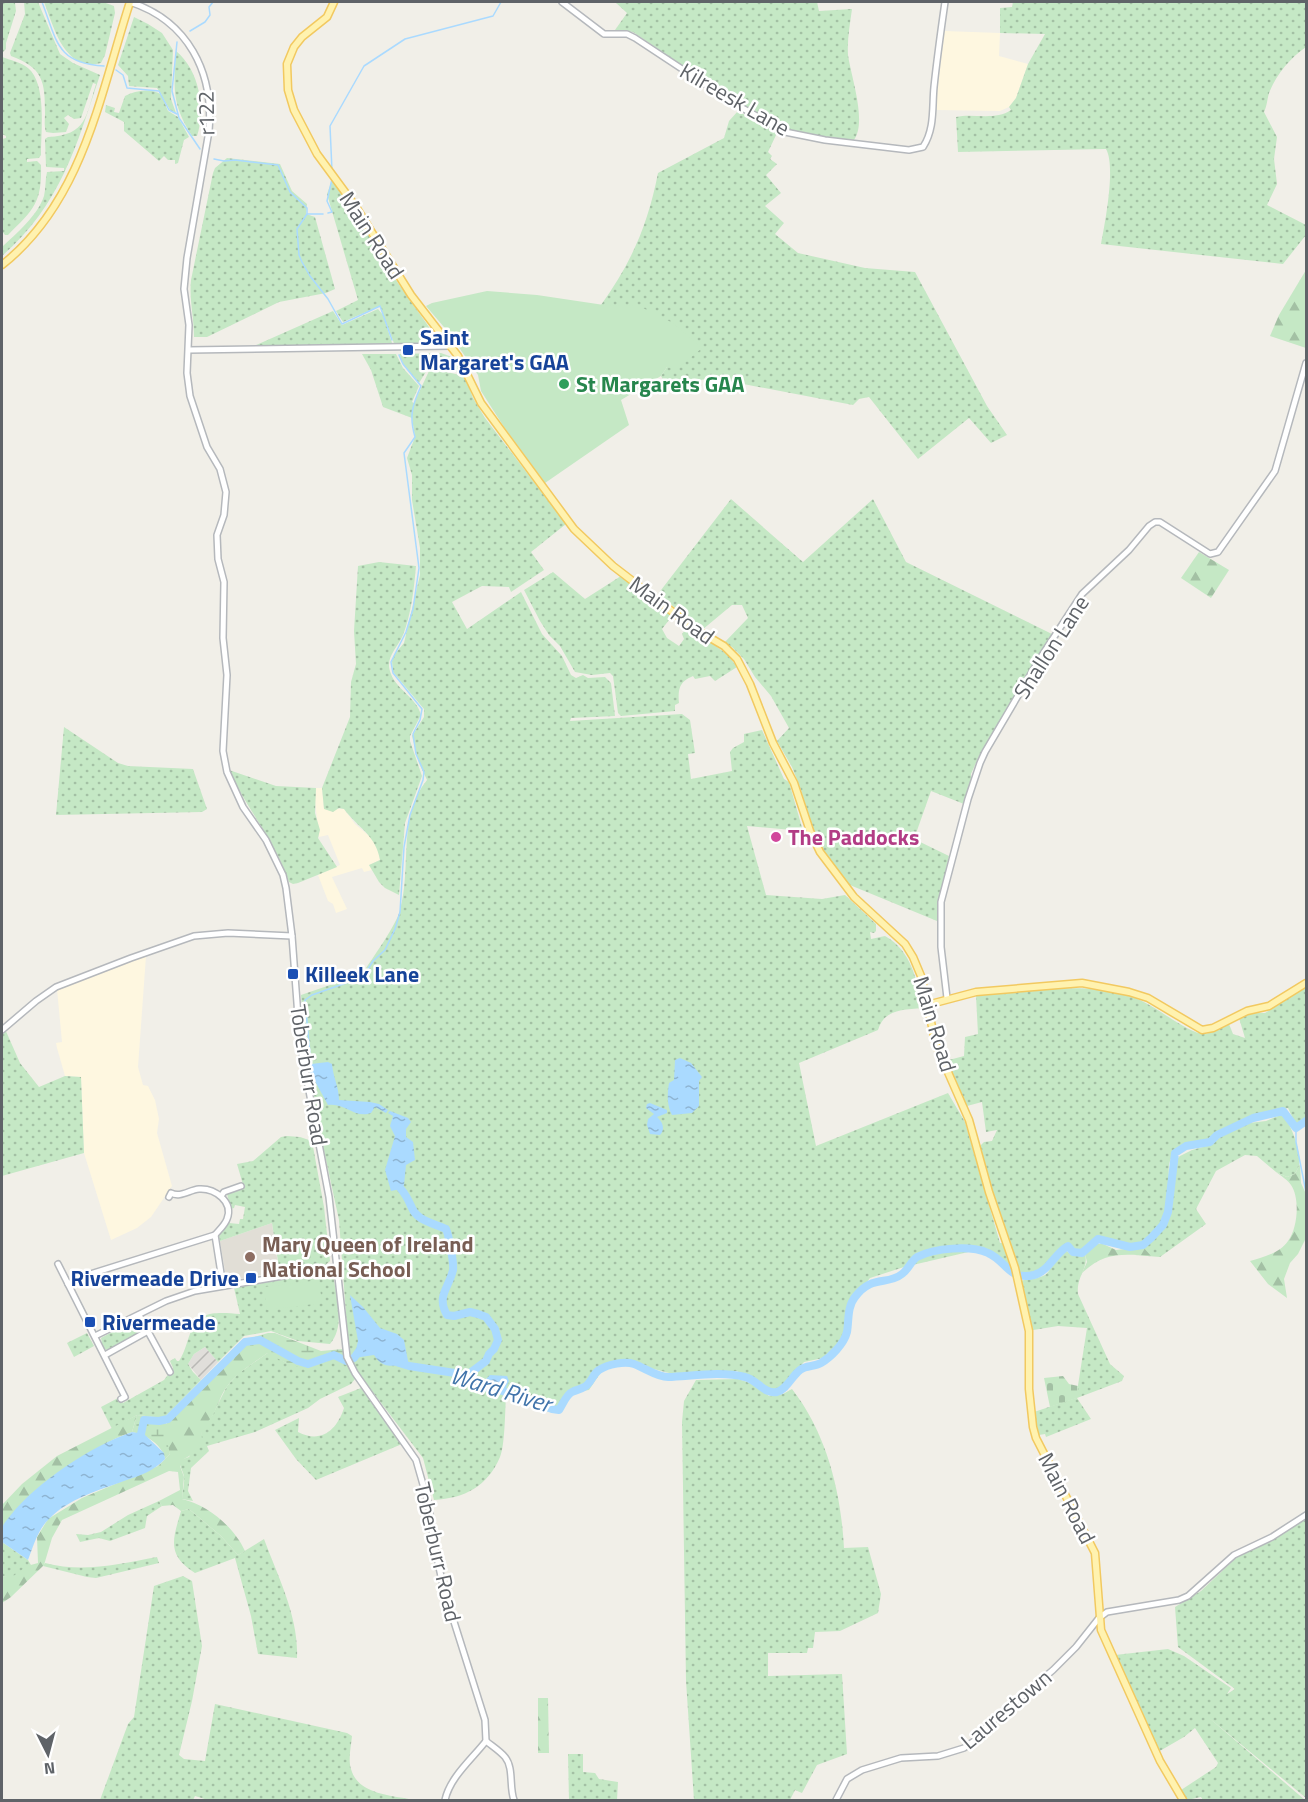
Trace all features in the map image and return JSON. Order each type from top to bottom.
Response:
[{"type":"main road","points":[[2,264],[18,251],[45,221],[72,177],[88,135],[130,2]]},
{"type":"main road","name":"Main Road","points":[[334,2],[327,18],[302,37],[294,47],[288,58],[286,72],[294,110],[317,154],[356,207],[411,295],[464,365],[481,403],[552,502],[583,540],[613,566],[695,628],[724,646],[737,659],[750,684],[773,743],[794,783],[810,831],[820,852],[854,897],[908,949],[921,976],[936,1045],[969,1120],[989,1192],[1015,1268],[1029,1331],[1028,1369],[1033,1427],[1041,1450],[1095,1553],[1101,1630],[1160,1761],[1183,1800]]},
{"type":"main road","points":[[927,1005],[976,992],[1069,983],[1092,984],[1148,998],[1202,1030],[1213,1028],[1247,1011],[1269,1006],[1306,983]]},
{"type":"street","name":"r122","points":[[130,2],[153,11],[173,26],[185,38],[204,74],[210,112],[209,131],[187,258]]},
{"type":"street","name":"Kilreesk Lane","points":[[562,2],[604,34],[627,34],[635,38],[735,104],[785,132],[825,140],[909,150],[923,147],[931,125],[945,2]]},
{"type":"street","name":"Toberburr Road","points":[[187,258],[184,289],[189,325],[187,373],[190,396],[207,447],[220,469],[226,492],[224,515],[217,535],[218,559],[224,582],[223,638],[227,675],[223,751],[227,772],[243,807],[266,840],[283,875],[292,936],[300,1043],[329,1197],[347,1357],[352,1369],[416,1460],[428,1502],[444,1590],[480,1701],[485,1720],[486,1741]]},
{"type":"street","points":[[189,350],[451,346]]},
{"type":"street","name":"Shallon Lane","points":[[947,998],[941,947],[941,902],[968,799],[985,752],[1039,660],[1082,594],[1129,550],[1149,526],[1160,522],[1210,554],[1218,552],[1275,471],[1306,363]]},
{"type":"street","points":[[2,1030],[56,987],[194,936],[228,933],[292,936]]},
{"type":"street","points":[[221,1196],[224,1192],[239,1188]]},
{"type":"street","points":[[68,1284],[87,1275],[215,1235],[227,1221],[229,1214],[227,1203],[221,1196],[207,1190],[198,1189],[178,1195],[171,1193],[169,1197]]},
{"type":"street","points":[[215,1235],[223,1286]]},
{"type":"street","points":[[58,1264],[125,1397],[121,1399]]},
{"type":"street","points":[[95,1336],[166,1301],[195,1291],[336,1267]]},
{"type":"street","points":[[139,1315],[170,1372]]},
{"type":"street","points":[[105,1355],[148,1331]]},
{"type":"street","points":[[1099,1618],[1107,1612],[1179,1600],[1188,1596],[1234,1555],[1272,1537],[1306,1515]]},
{"type":"street","name":"Laurestown","points":[[836,1800],[847,1779],[862,1770],[902,1758],[938,1756],[964,1749],[990,1723],[1053,1670],[1076,1647],[1099,1618]]},
{"type":"street","points":[[445,1800],[458,1774],[486,1741],[505,1756],[508,1762],[514,1800]]},
{"type":"shaded area","points":[[944,31],[1000,33],[999,56],[1028,64],[1016,98],[1009,107],[1000,111],[937,110],[936,100]]},
{"type":"shaded area","points":[[316,788],[322,788],[324,809],[344,809],[355,824],[374,840],[379,853],[380,860],[369,865],[372,870],[364,872],[362,868],[332,877],[347,909],[336,913],[333,904],[328,901],[318,875],[340,865],[328,835],[319,837]]},
{"type":"shaded area","points":[[146,956],[138,1067],[143,1085],[148,1086],[155,1100],[159,1119],[157,1133],[172,1186],[151,1217],[137,1228],[111,1240],[84,1153],[81,1077],[65,1076],[57,1048],[56,1043],[62,1042],[57,989]]},
{"type":"shaded area","name":"Mary Queen of Ireland National School","points":[[272,1223],[279,1272],[233,1280],[226,1277],[220,1241]]},
{"type":"shaded area","points":[[205,1347],[218,1362],[201,1380],[188,1364],[194,1354]]},
{"type":"green space","points":[[2,2],[20,3],[15,3],[16,11],[6,49],[2,53]]},
{"type":"green space","points":[[24,2],[38,2],[60,54],[73,63],[100,75],[87,114],[96,84],[93,83],[81,118],[74,119],[68,115],[64,118],[69,124],[66,132],[46,132],[44,92],[40,77],[30,65],[11,56],[10,53],[25,14]]},
{"type":"green space","points":[[44,2],[103,2],[114,6],[115,13],[101,63],[88,64],[78,61],[69,54],[57,35]]},
{"type":"green space","points":[[615,2],[817,2],[819,11],[852,9],[848,55],[859,112],[857,133],[853,141],[787,130],[723,93],[633,32],[615,30],[627,13]]},
{"type":"green space","points":[[1013,2],[1306,2],[1306,47],[1280,73],[1269,93],[1264,112],[1277,137],[1274,159],[1277,184],[1267,205],[1306,225],[1306,235],[1283,264],[1101,244],[1110,181],[1109,157],[1106,149],[958,152],[956,117],[991,116],[1011,110],[1009,107],[1016,98],[1028,64],[1045,34],[1000,33],[1000,8],[1012,7]]},
{"type":"green space","points":[[134,17],[162,33],[173,50],[171,99],[176,113],[170,110],[162,96],[168,111],[178,117],[189,137],[184,140],[178,163],[175,164],[175,160],[168,160],[164,156],[159,161],[124,131],[124,122],[105,112],[106,105],[115,108],[114,112],[119,113],[125,96],[134,92],[149,91],[162,95],[157,88],[129,86],[128,76],[118,65]]},
{"type":"green space","points":[[176,51],[190,68],[198,90],[201,114],[197,136],[192,136],[177,104],[175,95]]},
{"type":"green space","points":[[2,57],[25,66],[34,75],[42,109],[41,155],[39,158],[27,159],[27,162],[37,161],[41,165],[38,197],[30,211],[8,235],[2,231],[2,139],[6,136],[2,134]]},
{"type":"green space","points":[[738,111],[777,133],[768,152],[772,156],[770,159],[777,164],[766,175],[781,193],[765,206],[784,223],[775,234],[798,253],[865,268],[915,272],[987,406],[1007,435],[991,443],[969,418],[918,459],[869,397],[859,399],[853,405],[712,378],[700,380],[691,386],[668,389],[661,376],[667,367],[604,305],[601,305],[622,273],[644,226],[658,173],[724,138],[729,121]]},
{"type":"green space","points":[[87,114],[74,150],[53,195],[39,216],[2,256],[2,247],[26,224],[41,203],[45,193],[47,172],[64,171],[64,168],[46,167],[45,139],[78,128]]},
{"type":"green space","points":[[227,158],[280,164],[292,191],[307,204],[306,214],[315,217],[335,289],[326,293],[279,302],[207,337],[194,337],[191,280],[213,173],[215,168]]},
{"type":"green space","points":[[332,180],[398,283],[436,337],[435,343],[405,343],[395,346],[380,306],[343,322],[336,311],[358,300],[327,194]]},
{"type":"green space","points":[[1306,270],[1306,348],[1270,336],[1279,315]]},
{"type":"green space","name":"St Margarets GAA","points":[[487,291],[537,295],[604,305],[639,306],[673,323],[702,348],[677,369],[667,367],[661,376],[621,400],[629,425],[545,483],[481,391],[478,375],[449,333],[426,306]]},
{"type":"green space","points":[[378,309],[383,315],[393,346],[254,346],[333,311],[342,325]]},
{"type":"green space","points":[[441,353],[452,357],[464,373],[429,367],[419,383],[403,364],[399,354]]},
{"type":"green space","points":[[362,354],[396,354],[403,368],[419,386],[412,402],[414,403],[432,369],[465,376],[473,398],[485,418],[566,524],[531,552],[544,570],[511,592],[509,587],[482,586],[452,602],[467,629],[521,592],[542,634],[562,656],[571,675],[576,678],[583,675],[588,678],[605,677],[611,683],[615,716],[571,718],[570,721],[682,714],[690,720],[695,753],[688,754],[691,779],[732,771],[730,752],[744,742],[744,734],[762,730],[784,779],[789,782],[803,831],[747,826],[766,895],[822,899],[845,895],[876,924],[876,931],[870,932],[871,939],[885,936],[894,942],[907,958],[915,977],[922,1008],[901,1010],[890,1014],[878,1030],[799,1063],[816,1146],[948,1093],[965,1122],[1000,1243],[1003,1243],[1013,1274],[1010,1274],[993,1255],[977,1250],[904,1267],[870,1278],[853,1299],[843,1340],[823,1358],[804,1362],[775,1395],[737,1371],[673,1374],[627,1362],[603,1369],[589,1390],[569,1393],[559,1408],[506,1397],[503,1445],[500,1457],[489,1476],[474,1489],[456,1497],[434,1500],[423,1458],[353,1366],[349,1354],[339,1220],[307,1072],[301,995],[362,974],[389,932],[400,910],[405,877],[408,826],[412,810],[427,780],[419,763],[412,736],[424,717],[424,709],[393,672],[392,661],[404,643],[420,575],[420,548],[412,500],[412,475],[407,458],[415,437],[412,418],[383,407],[371,370]]},
{"type":"green space","points":[[731,499],[803,562],[873,499],[906,562],[1054,635],[979,756],[971,774],[971,784],[964,804],[931,791],[914,839],[949,856],[937,921],[845,883],[820,848],[792,767],[777,741],[789,728],[771,696],[744,659],[732,647],[724,643],[748,618],[742,605],[732,605],[702,630],[658,594]]},
{"type":"green space","points":[[1199,552],[1229,570],[1211,598],[1181,578]]},
{"type":"green space","points":[[379,562],[416,566],[408,619],[389,663],[394,680],[419,709],[421,715],[410,736],[410,741],[422,776],[405,823],[399,895],[379,882],[369,865],[380,860],[375,844],[366,832],[344,809],[339,808],[333,812],[324,809],[322,788],[350,717],[351,682],[356,664],[354,631],[358,566]]},
{"type":"green space","points":[[553,572],[585,599],[621,576],[673,615],[662,629],[667,638],[679,646],[684,639],[682,634],[688,626],[728,655],[737,667],[715,681],[710,676],[695,679],[693,676],[685,681],[680,686],[679,703],[675,705],[675,711],[621,716],[618,713],[613,676],[610,673],[592,675],[575,672],[560,646],[540,621],[524,590]]},
{"type":"green space","points":[[64,727],[118,763],[128,766],[193,769],[207,809],[202,812],[56,815]]},
{"type":"green space","points":[[229,770],[276,786],[316,788],[315,813],[320,830],[318,838],[337,867],[298,883],[289,882],[277,853]]},
{"type":"green space","points":[[1306,987],[1306,1123],[1297,1127],[1288,1108],[1268,1117],[1229,1126],[1211,1142],[1177,1151],[1170,1161],[1166,1211],[1156,1230],[1147,1240],[1131,1246],[1098,1240],[1081,1250],[1067,1248],[1048,1263],[1042,1272],[1029,1276],[1019,1275],[1015,1256],[988,1180],[980,1146],[984,1142],[992,1141],[997,1130],[986,1132],[982,1102],[967,1106],[945,1061],[964,1056],[965,1037],[978,1034],[976,996],[1076,988],[1116,993],[1143,1001],[1197,1033],[1211,1033],[1229,1024],[1233,1034],[1245,1038],[1239,1018],[1253,1013],[1265,1013]]},
{"type":"green space","points":[[5,1029],[20,1063],[39,1087],[65,1076],[81,1077],[84,1153],[2,1176],[2,1032]]},
{"type":"green space","points":[[1283,1114],[1292,1131],[1299,1153],[1299,1166],[1295,1174],[1287,1177],[1276,1172],[1257,1156],[1245,1155],[1216,1171],[1196,1209],[1206,1224],[1160,1257],[1135,1255],[1158,1234],[1164,1224],[1171,1203],[1175,1161],[1180,1156],[1210,1145],[1227,1132],[1249,1123],[1266,1121]]},
{"type":"green space","points":[[281,1137],[312,1141],[324,1207],[330,1261],[323,1267],[280,1274],[272,1223],[220,1241],[219,1236],[229,1223],[239,1224],[240,1219],[243,1219],[245,1207],[235,1205],[231,1209],[227,1194],[244,1188],[237,1164],[253,1161]]},
{"type":"green space","points":[[1300,1164],[1301,1183],[1306,1194],[1306,1238],[1298,1254],[1290,1263],[1284,1279],[1287,1298],[1268,1284],[1250,1261],[1276,1252],[1285,1245],[1291,1235],[1296,1221],[1296,1197],[1290,1183],[1276,1172],[1287,1177],[1295,1174]]},
{"type":"green space","points":[[1095,1244],[1103,1244],[1116,1250],[1143,1247],[1151,1256],[1114,1256],[1098,1261],[1082,1273],[1087,1262],[1085,1254]]},
{"type":"green space","points":[[308,1245],[310,1257],[290,1260],[288,1249]]},
{"type":"green space","points":[[1067,1251],[1071,1255],[1085,1254],[1086,1259],[1078,1294],[1110,1364],[1124,1376],[1122,1381],[1077,1398],[1091,1419],[1046,1437],[1045,1434],[1039,1435],[1034,1412],[1076,1398],[1087,1328],[1058,1326],[1033,1330],[1020,1281],[1045,1275],[1056,1258],[1062,1252]]},
{"type":"green space","points":[[326,1272],[334,1280],[339,1313],[335,1337],[330,1344],[298,1341],[271,1331],[244,1336],[218,1362],[205,1347],[194,1354],[188,1364],[201,1380],[164,1418],[137,1415],[112,1429],[101,1407],[120,1397],[123,1403],[164,1380],[173,1368],[170,1361],[175,1358],[179,1361],[192,1329],[200,1318],[212,1314],[240,1314],[234,1288]]},
{"type":"green space","points":[[319,1280],[322,1303],[267,1310],[264,1287]]},
{"type":"green space","points":[[132,1321],[142,1328],[139,1335],[108,1350],[103,1349],[101,1338]]},
{"type":"green space","points":[[87,1333],[94,1346],[74,1357],[67,1343]]},
{"type":"green space","points":[[275,1333],[321,1351],[343,1349],[346,1361],[335,1356],[303,1368],[286,1363],[247,1342],[247,1339]]},
{"type":"green space","points":[[247,1342],[269,1352],[242,1371],[228,1385],[204,1428],[203,1444],[196,1452],[184,1459],[180,1466],[184,1477],[182,1499],[201,1506],[219,1518],[234,1534],[245,1551],[238,1555],[221,1536],[189,1509],[181,1511],[173,1505],[162,1506],[159,1501],[180,1490],[178,1472],[169,1471],[62,1520],[52,1538],[44,1565],[2,1603],[2,1576],[12,1577],[27,1566],[38,1563],[37,1537],[48,1519],[82,1498],[158,1466],[170,1454],[159,1424],[166,1424]]},
{"type":"green space","points":[[269,1352],[286,1363],[335,1356],[346,1361],[355,1379],[351,1384],[320,1399],[308,1408],[255,1432],[207,1446],[209,1451],[191,1468],[188,1491],[193,1501],[182,1499],[184,1480],[181,1461],[189,1457],[201,1437],[202,1427],[212,1416],[227,1386],[239,1373]]},
{"type":"green space","points":[[1063,1376],[1069,1384],[1078,1386],[1077,1398],[1050,1407],[1044,1378]]},
{"type":"green space","points":[[738,1379],[756,1385],[769,1396],[783,1394],[792,1389],[804,1406],[823,1444],[840,1506],[844,1548],[868,1547],[881,1594],[878,1613],[840,1631],[815,1632],[813,1648],[808,1648],[807,1653],[768,1653],[768,1676],[842,1674],[847,1754],[817,1765],[802,1793],[795,1790],[790,1800],[694,1800],[686,1681],[682,1422],[684,1401],[696,1380]]},
{"type":"green space","points":[[361,1388],[402,1444],[316,1480],[296,1459],[275,1430],[299,1418],[298,1432],[314,1436],[327,1433],[337,1423],[344,1408],[338,1397]]},
{"type":"green space","points":[[137,1415],[132,1432],[95,1449],[62,1473],[2,1528],[2,1505],[22,1484],[57,1456]]},
{"type":"green space","points":[[137,1415],[164,1418],[166,1424],[159,1424],[165,1434],[170,1454],[165,1459],[161,1449],[153,1441],[132,1432]]},
{"type":"green space","points":[[159,1501],[162,1506],[147,1516],[145,1528],[110,1541],[99,1538],[80,1542],[76,1534],[88,1535],[101,1532],[128,1515]]},
{"type":"green space","points":[[189,1509],[221,1536],[238,1555],[264,1539],[291,1612],[295,1627],[297,1658],[258,1654],[251,1616],[235,1558],[195,1573],[179,1560],[174,1538],[181,1511]]},
{"type":"green space","points":[[1306,1518],[1306,1798],[1208,1717],[1305,1800],[1203,1800],[1201,1797],[1187,1800],[1181,1790],[1216,1767],[1218,1763],[1195,1728],[1158,1752],[1115,1655],[1168,1649],[1184,1656],[1231,1688],[1227,1694],[1235,1689],[1178,1647],[1175,1607],[1201,1591],[1238,1556],[1276,1537]]},
{"type":"green space","points":[[2,1542],[28,1560],[31,1565],[12,1578],[2,1576]]},
{"type":"green space","points":[[157,1557],[159,1563],[96,1578],[43,1566],[45,1563],[73,1567],[101,1566]]},
{"type":"green space","points":[[183,1576],[192,1581],[202,1646],[179,1755],[184,1759],[205,1761],[215,1704],[347,1733],[352,1736],[351,1769],[361,1784],[386,1795],[414,1800],[208,1800],[195,1796],[193,1800],[100,1800],[128,1724],[134,1717],[154,1586]]},
{"type":"green space","points":[[538,1698],[548,1698],[549,1753],[538,1753]]},
{"type":"green space","points":[[568,1754],[583,1754],[583,1772],[595,1773],[599,1779],[618,1782],[617,1800],[569,1800]]},
{"type":"water","points":[[680,1058],[691,1063],[702,1077],[699,1081],[699,1106],[692,1113],[672,1115],[668,1104],[668,1087],[669,1083],[674,1080],[675,1060]]},
{"type":"water","points":[[328,1062],[332,1064],[339,1100],[379,1104],[388,1110],[386,1113],[375,1107],[371,1113],[360,1114],[339,1106],[328,1105],[310,1072],[311,1064]]},
{"type":"water","points":[[650,1103],[667,1110],[667,1113],[657,1117],[663,1125],[660,1135],[650,1134],[647,1125],[648,1119],[654,1114],[646,1108]]},
{"type":"water","points":[[390,1111],[408,1118],[411,1122],[406,1129],[406,1137],[413,1142],[415,1160],[406,1165],[404,1185],[401,1189],[391,1191],[385,1170],[395,1136],[390,1126],[393,1116],[388,1113]]},
{"type":"water","points":[[350,1295],[380,1328],[397,1334],[404,1340],[409,1366],[386,1365],[374,1355],[354,1358],[358,1341]]},
{"type":"water","points":[[490,1375],[507,1376],[509,1381],[503,1394],[481,1390],[475,1386],[478,1382],[481,1384]]},
{"type":"water","points":[[132,1432],[144,1434],[164,1453],[165,1459],[146,1473],[84,1496],[65,1506],[42,1528],[28,1560],[2,1542],[3,1525],[35,1490],[82,1456]]},
{"type":"waterway","points":[[42,2],[56,39],[67,55],[88,64],[104,66]]},
{"type":"waterway","points":[[190,31],[205,22],[210,15],[209,7],[213,2]]},
{"type":"waterway","points":[[332,171],[330,126],[364,66],[405,39],[493,16],[501,2]]},
{"type":"waterway","points":[[177,42],[172,91],[179,118],[200,149]]},
{"type":"waterway","points":[[116,70],[123,75],[127,88],[159,91],[169,110],[177,114]]},
{"type":"waterway","points":[[214,159],[278,165],[290,192],[307,208],[307,214],[297,229],[299,255],[310,276],[328,299],[342,324],[380,306],[392,340]]},
{"type":"waterway","points":[[328,213],[332,212],[327,201],[332,179]]},
{"type":"waterway","points":[[307,214],[323,214]]},
{"type":"waterway","points":[[311,1065],[305,1000],[312,995],[363,977],[373,961],[385,950],[395,929],[400,912],[404,847],[410,815],[424,772],[416,754],[413,734],[420,720],[422,709],[393,673],[391,662],[406,632],[413,609],[419,568],[404,453],[415,437],[412,411],[421,386],[403,364],[399,355]]},
{"type":"waterway","name":"Ward River","points":[[399,1363],[455,1373],[482,1387],[497,1389],[559,1410],[568,1395],[586,1386],[597,1371],[621,1363],[634,1364],[664,1377],[736,1375],[749,1378],[768,1391],[777,1392],[784,1388],[800,1370],[821,1363],[837,1350],[847,1332],[851,1305],[861,1290],[867,1285],[896,1277],[904,1272],[917,1257],[933,1251],[972,1249],[994,1256],[1013,1273],[1025,1276],[1039,1273],[1068,1246],[1073,1252],[1082,1253],[1098,1239],[1130,1247],[1143,1245],[1163,1225],[1168,1212],[1175,1153],[1186,1146],[1210,1142],[1217,1135],[1253,1118],[1283,1111],[1296,1128],[1306,1121]]},
{"type":"waterway","points":[[1296,1128],[1296,1142],[1306,1192]]},
{"type":"waterway","points":[[401,1189],[419,1217],[446,1229],[453,1267],[443,1297],[447,1315],[454,1316],[470,1312],[478,1314],[486,1317],[495,1329],[498,1340],[494,1349],[486,1361],[467,1378]]},
{"type":"waterway","name":"Ward River","points":[[135,1443],[141,1434],[144,1420],[168,1419],[245,1342],[260,1340],[308,1364],[334,1355],[346,1361],[354,1358],[359,1351]]},
{"type":"place","name":"Saint Margaret's GAA","points":[[408,350]]},
{"type":"place","name":"St Margarets GAA","points":[[564,384]]},
{"type":"place","name":"The Paddocks","points":[[776,837]]},
{"type":"place","name":"Killeek Lane","points":[[293,974]]},
{"type":"place","name":"Mary Queen of Ireland National School","points":[[250,1257]]},
{"type":"place","name":"Rivermeade Drive","points":[[251,1278]]},
{"type":"place","name":"Rivermeade","points":[[90,1322]]}]
